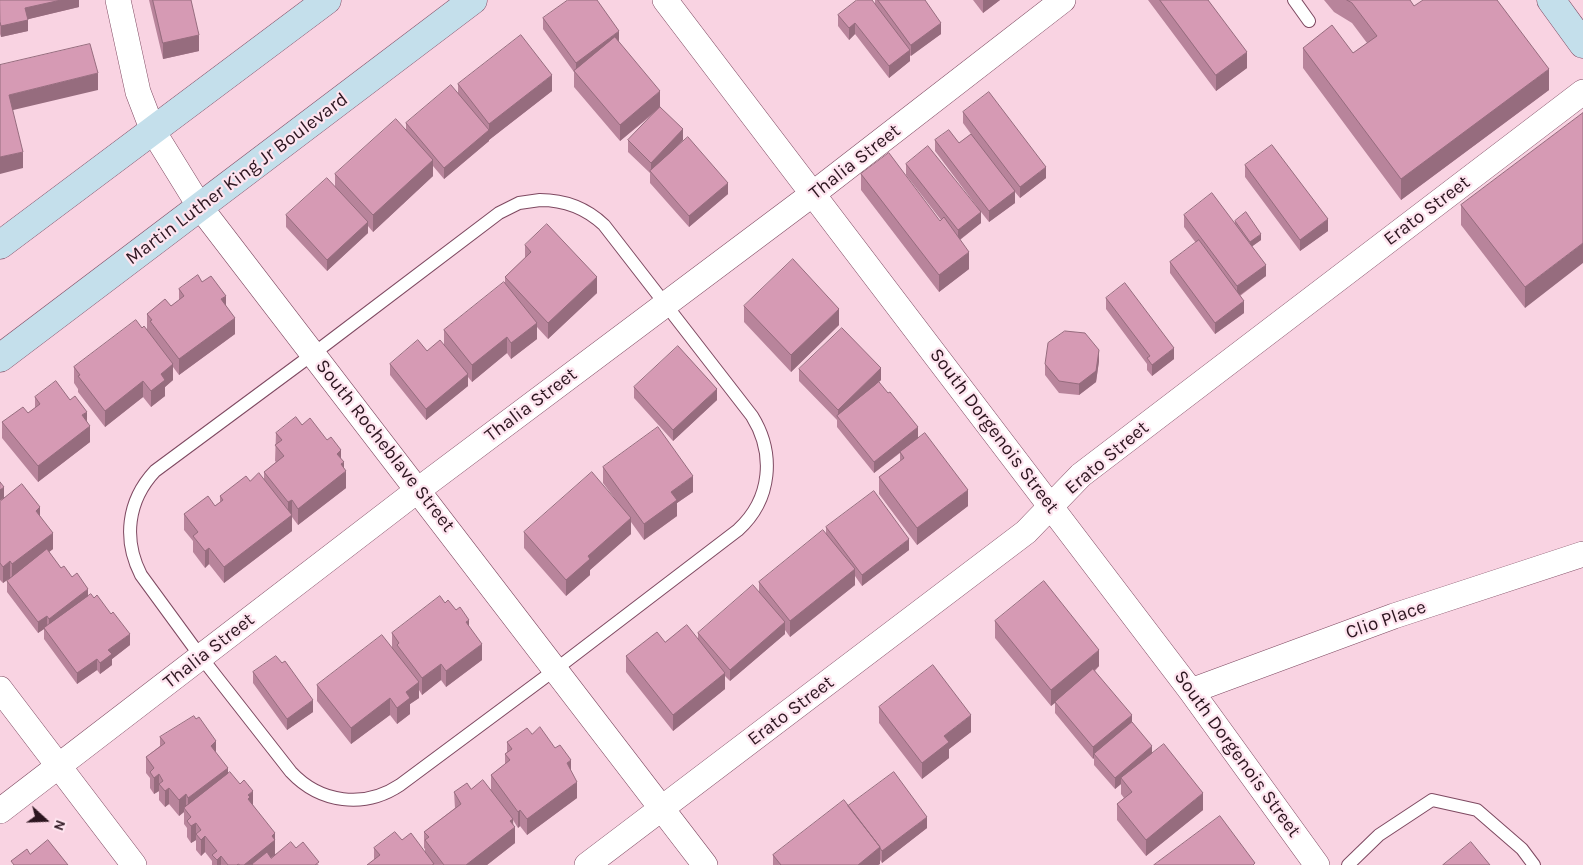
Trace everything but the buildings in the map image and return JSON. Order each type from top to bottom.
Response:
[{"type":"street","name":"South Rocheblave Street","points":[[118,0],[138,92],[153,131],[200,207],[706,865]]},
{"type":"street","points":[[0,245],[327,0]]},
{"type":"street","name":"Martin Luther King Jr Boulevard","points":[[0,358],[473,0]]},
{"type":"street","name":"South Dorgenois Street","points":[[665,0],[814,193],[1191,691],[1317,865]]},
{"type":"street","name":"Thalia Street","points":[[0,811],[418,490],[814,193],[1063,0]]},
{"type":"street","points":[[1551,0],[1583,44]]},
{"type":"street","name":"Erato Street","points":[[587,865],[1026,532],[1081,475],[1583,92]]},
{"type":"street","points":[[0,227],[34,220]]},
{"type":"street","name":"Clio Place","points":[[1191,691],[1394,616],[1583,554]]},
{"type":"street","points":[[0,690],[134,865]]},
{"type":"lane","points":[[1294,0],[1309,21]]},
{"type":"lane","points":[[533,200],[568,203],[581,208],[599,220],[759,428],[767,454],[765,489],[752,514],[738,530],[556,669],[394,789],[381,795],[353,800],[319,793],[296,777],[201,657],[145,582],[135,562],[130,532],[134,503],[145,482],[154,471],[314,354],[500,213],[512,206],[533,200]]},
{"type":"lane","points":[[1348,865],[1379,835],[1432,800],[1477,810],[1522,849],[1534,865]]}]
